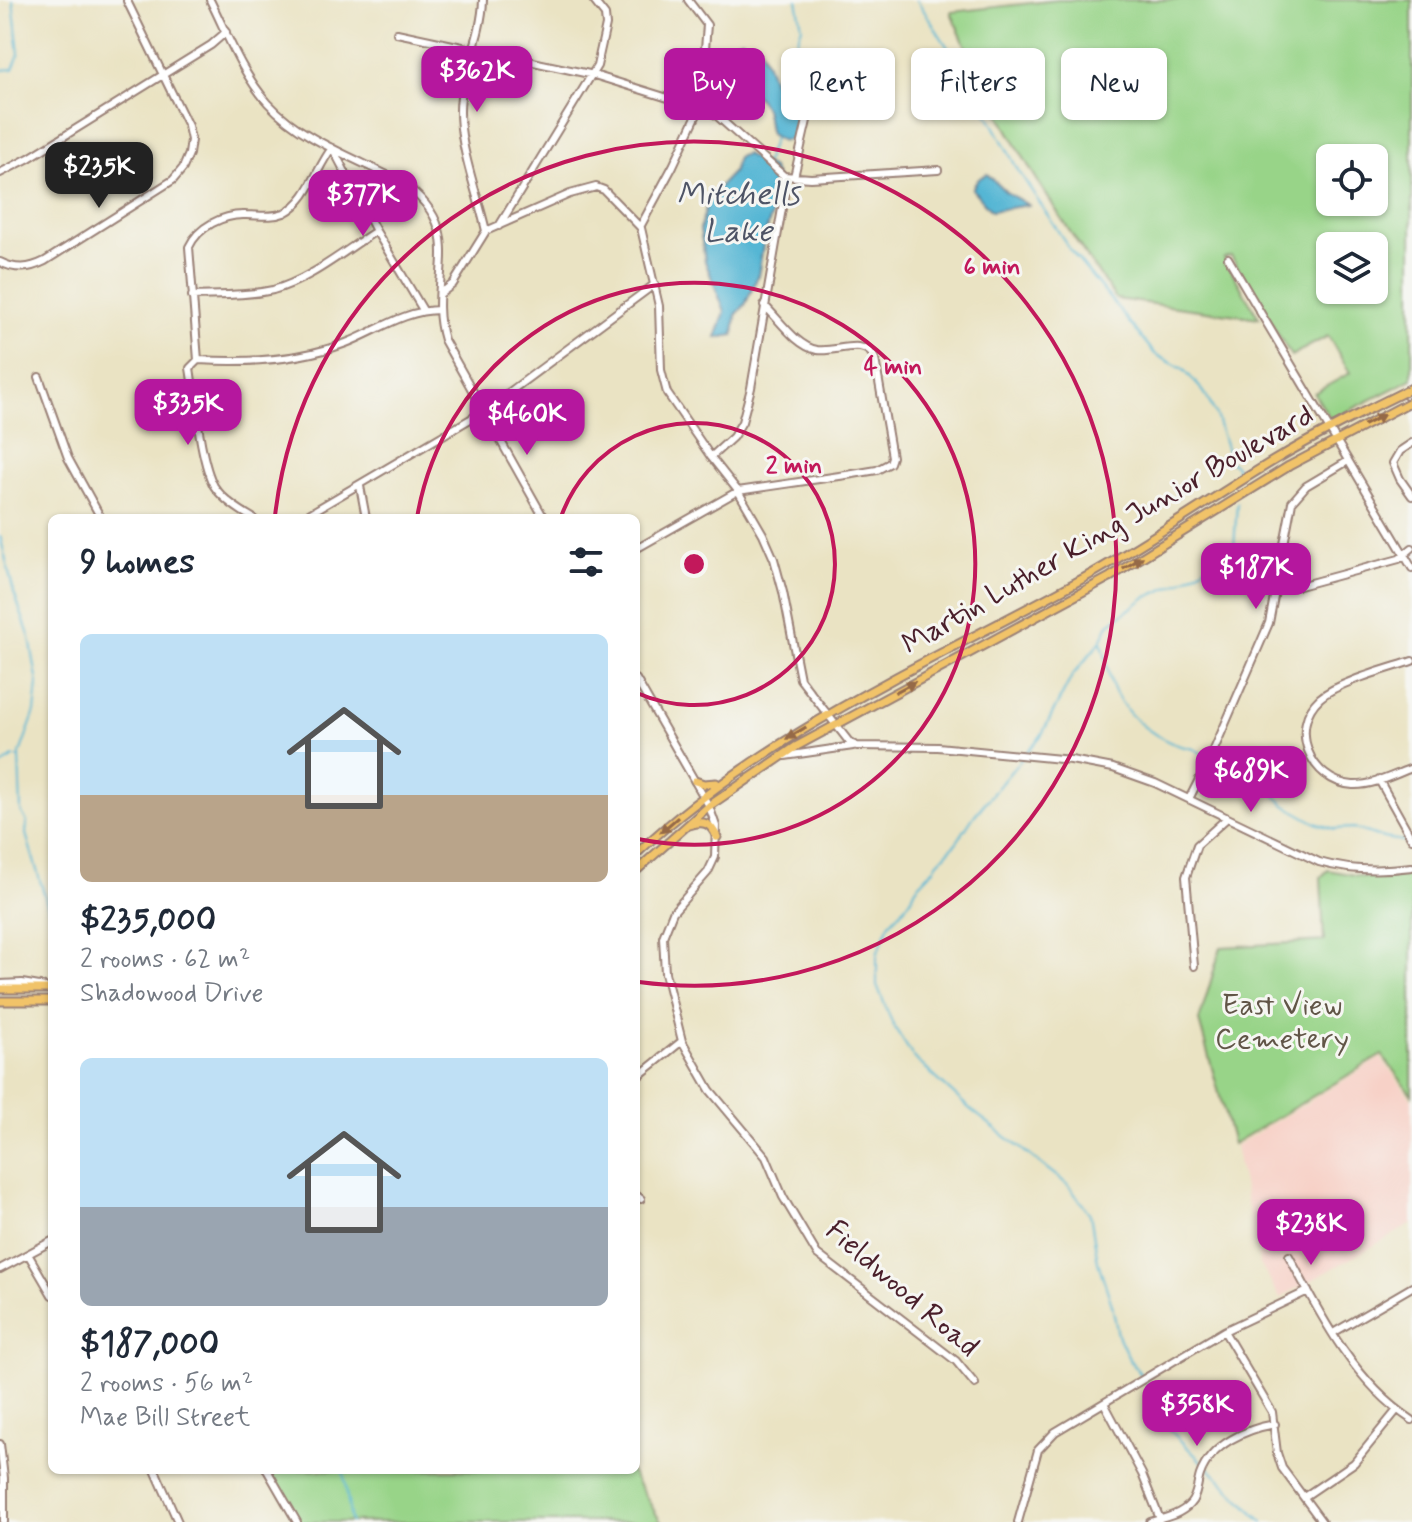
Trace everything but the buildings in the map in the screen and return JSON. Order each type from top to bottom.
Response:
[{"type":"main road","name":"Martin Luther King Junior Boulevard","points":[[640,851],[722,781],[765,752],[1093,573],[1274,461],[1411,389]]},
{"type":"main road","name":"Martin Luther King Junior Boulevard","points":[[640,867],[709,806],[778,758],[1110,577],[1336,440],[1412,401]]},
{"type":"main road","points":[[695,781],[708,784],[722,781]]},
{"type":"main road","points":[[683,827],[704,822],[713,828],[717,837]]},
{"type":"main road","points":[[0,987],[48,989]]},
{"type":"main road","points":[[0,1001],[48,1001]]},
{"type":"street","points":[[210,0],[254,85],[269,103],[302,131],[401,182],[424,202],[437,223],[443,244],[439,310],[440,325],[448,347],[542,514]]},
{"type":"street","points":[[483,0],[482,18],[461,98],[469,166],[486,231]]},
{"type":"street","points":[[499,226],[594,75],[606,25],[605,15],[593,0]]},
{"type":"street","points":[[688,0],[707,25],[705,48]]},
{"type":"street","points":[[0,262],[25,268],[45,261],[173,180],[186,162],[190,147],[188,126],[127,1]]},
{"type":"street","points":[[397,33],[594,75],[664,97]]},
{"type":"street","points":[[0,173],[228,36]]},
{"type":"street","points":[[640,227],[694,120]]},
{"type":"street","points":[[722,120],[784,176],[938,170]]},
{"type":"street","points":[[794,177],[807,120]]},
{"type":"street","points":[[332,148],[423,310]]},
{"type":"street","points":[[198,360],[189,247],[194,237],[209,225],[226,218],[243,214],[265,217],[284,212],[312,185],[332,148]]},
{"type":"street","points":[[711,457],[733,437],[742,422],[751,388],[784,197],[784,176]]},
{"type":"street","points":[[440,294],[453,284],[486,231],[570,194],[596,187],[604,190],[640,227],[659,306],[662,377],[667,393],[738,491],[763,534],[774,559],[800,679],[847,741],[857,746]]},
{"type":"street","points":[[192,296],[273,290],[312,272],[376,231]]},
{"type":"street","points":[[1228,258],[1412,568]]},
{"type":"street","points":[[309,514],[484,411],[655,284]]},
{"type":"street","points":[[640,547],[738,491],[853,474],[884,467],[892,457],[872,351],[861,346],[817,350],[803,344],[764,305]]},
{"type":"street","points":[[247,514],[228,501],[214,485],[206,460],[190,368],[198,360],[251,361],[315,351],[344,344],[423,310],[439,310]]},
{"type":"street","points":[[39,377],[68,458],[99,514]]},
{"type":"street","points":[[1412,443],[1400,451],[1393,463],[1412,496]]},
{"type":"street","points":[[1189,799],[1262,644],[1295,496],[1348,461]]},
{"type":"street","points":[[360,486],[365,514]]},
{"type":"street","points":[[1277,587],[1299,586],[1351,573],[1399,559],[1412,548]]},
{"type":"street","points":[[1412,661],[1328,691],[1316,701],[1304,734],[1318,770],[1350,785],[1379,780],[1412,768]]},
{"type":"street","points":[[640,686],[709,806],[717,837]]},
{"type":"street","points":[[778,758],[813,750],[857,746],[938,747],[1095,764],[1133,775],[1189,799],[1319,862],[1370,870],[1412,867]]},
{"type":"street","points":[[1379,780],[1412,839]]},
{"type":"street","points":[[1194,966],[1186,877],[1197,845],[1226,819]]},
{"type":"street","name":"Fieldwood Road","points":[[717,837],[715,857],[708,872],[673,912],[663,937],[665,973],[682,1041],[710,1090],[761,1149],[783,1197],[817,1254],[956,1361],[975,1384]]},
{"type":"street","points":[[640,1075],[682,1041]]},
{"type":"street","points":[[0,1269],[48,1243]]},
{"type":"street","points":[[28,1254],[48,1288]]},
{"type":"street","points":[[1289,1256],[1356,1368],[1397,1410],[1412,1420]]},
{"type":"street","points":[[1333,1333],[1411,1288]]},
{"type":"street","points":[[1018,1522],[1035,1459],[1044,1442],[1063,1426],[1224,1331],[1308,1291]]},
{"type":"street","points":[[1224,1331],[1268,1404],[1275,1424],[1279,1461],[1322,1522]]},
{"type":"street","points":[[1104,1403],[1142,1474],[1160,1519]]},
{"type":"street","points":[[1304,1497],[1354,1463],[1397,1410]]},
{"type":"street","points":[[1150,1522],[1177,1513],[1191,1504],[1204,1466],[1221,1447],[1255,1428],[1275,1424]]},
{"type":"street","points":[[0,1444],[4,1522]]},
{"type":"street","points":[[157,1474],[178,1522]]},
{"type":"street","points":[[269,1474],[297,1522]]},
{"type":"shaded area","points":[[1381,1058],[1412,1099],[1412,1224],[1280,1298],[1260,1264],[1235,1146]]},
{"type":"green space","points":[[1058,0],[1412,0],[1412,379],[1331,420],[1314,393],[1350,373],[1328,336],[1291,356],[1231,256],[1224,258],[1259,318],[1116,299],[1069,230],[1002,120],[1045,120],[1045,48],[967,48],[951,12]]},
{"type":"green space","name":"East View Cemetery","points":[[1328,870],[1365,877],[1412,875],[1412,1095],[1382,1055],[1233,1144],[1199,1021],[1221,947],[1324,941],[1321,877]]},
{"type":"green space","points":[[269,1474],[632,1474],[661,1522],[298,1522]]},
{"type":"water","points":[[742,39],[746,44],[756,43],[761,48],[738,48],[736,41]]},
{"type":"water","points":[[765,59],[781,94],[781,120],[802,120],[802,123],[790,139],[782,141],[770,134],[766,112]]},
{"type":"water","name":"Mitchells Lake","points":[[745,154],[772,168],[778,182],[758,276],[745,305],[736,315],[734,335],[716,338],[725,312],[705,261],[700,229],[709,197],[733,172],[737,157]]},
{"type":"water","points":[[987,174],[1006,192],[1028,205],[991,211],[972,189],[978,179]]},
{"type":"waterway","points":[[0,70],[13,69],[19,54],[13,0]]},
{"type":"waterway","points":[[797,0],[802,27],[797,48]]},
{"type":"waterway","points":[[917,0],[971,83],[1018,170],[1071,251],[1155,354],[1183,369],[1204,392],[1216,415],[1230,461],[1237,467],[1234,481]]},
{"type":"waterway","points":[[765,163],[774,138]]},
{"type":"waterway","points":[[1026,753],[1041,736],[1072,676],[1101,641],[1109,624],[1145,598],[1181,582],[1234,548],[1237,503]]},
{"type":"waterway","points":[[0,536],[14,593],[30,638],[38,684],[35,712],[19,756],[21,811],[27,822],[26,834],[48,907]]},
{"type":"waterway","points":[[1101,642],[1110,680],[1118,697],[1145,728],[1169,742],[1194,749],[1271,792],[1286,806],[1318,824],[1335,829],[1354,828],[1383,838],[1410,842]]},
{"type":"waterway","points":[[0,767],[13,757],[19,757]]},
{"type":"waterway","points":[[1022,758],[889,924],[877,954],[877,985],[893,1025],[914,1058],[970,1109],[1068,1185],[1090,1214],[1098,1262],[1118,1335],[1129,1359],[1142,1376]]},
{"type":"waterway","points":[[1146,1381],[1157,1417],[1202,1462]]},
{"type":"waterway","points":[[1207,1466],[1263,1522]]},
{"type":"waterway","points":[[344,1474],[351,1522]]}]
